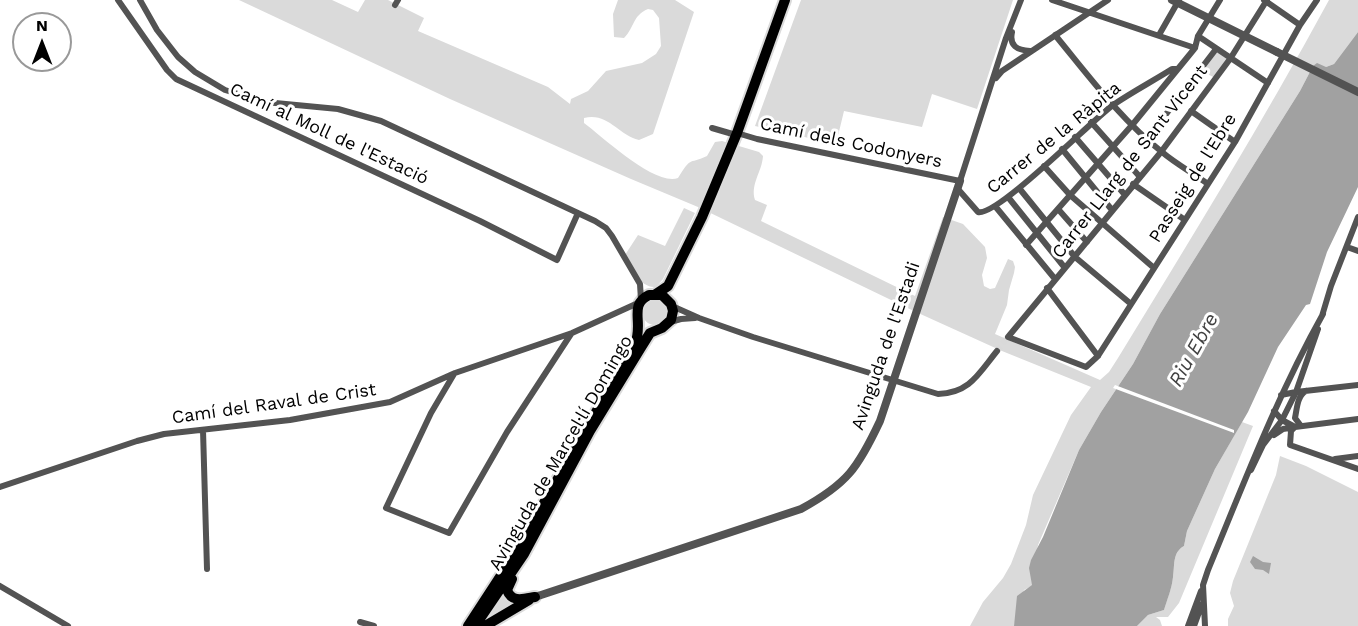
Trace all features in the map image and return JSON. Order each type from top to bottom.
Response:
[{"type":"main road","points":[[468,626],[513,557],[635,344],[639,336],[637,311],[640,302],[668,286],[702,218],[736,134],[785,0]]},
{"type":"main road","points":[[639,320],[649,328],[657,329],[668,323],[672,315],[668,286]]},
{"type":"main road","points":[[655,294],[667,298],[671,304]]},
{"type":"main road","name":"Avinguda de Marcel·lí Domingo","points":[[475,626],[524,554],[596,423],[650,333],[657,329]]},
{"type":"main road","points":[[524,554],[507,590],[516,600],[535,597]]},
{"type":"main road","points":[[485,626],[535,597]]},
{"type":"street","name":"Camí al Moll de l'Estació","points":[[118,0],[167,70],[176,79],[480,221],[557,260],[578,213]]},
{"type":"street","points":[[140,0],[157,30],[178,57],[195,72],[225,90],[265,102],[338,109],[381,121],[578,213],[606,228],[640,284],[655,294]]},
{"type":"street","name":"Avinguda de l'Estadi","points":[[535,597],[801,509],[825,496],[847,478],[864,454],[880,421],[1021,0]]},
{"type":"street","points":[[1052,0],[1196,48]]},
{"type":"street","points":[[990,93],[998,76],[1005,69],[1108,0]]},
{"type":"street","points":[[1026,245],[1133,124],[1196,48],[1198,36],[1220,0]]},
{"type":"street","name":"Passeig de l'Ebre","points":[[1086,367],[1098,356],[1235,142],[1300,25],[1317,0]]},
{"type":"street","points":[[1159,35],[1176,1],[1358,92]]},
{"type":"street","points":[[1266,1],[1300,25]]},
{"type":"street","name":"Carrer Llarg de Sant Vicent","points":[[1086,367],[1008,337],[1161,152],[1230,59],[1266,1]]},
{"type":"street","points":[[1017,11],[1011,37],[1012,43],[1020,50],[1031,51]]},
{"type":"street","points":[[1055,35],[1147,139],[1161,152],[1208,184]]},
{"type":"street","points":[[1198,36],[1268,83]]},
{"type":"street","points":[[1147,139],[1216,49]]},
{"type":"street","points":[[999,61],[1005,69]]},
{"type":"street","name":"Carrer de la Ràpita","points":[[958,184],[978,212],[982,213],[1019,188],[1114,104],[1172,69],[1177,69]]},
{"type":"street","points":[[1191,111],[1235,142]]},
{"type":"street","points":[[1091,122],[1140,177]]},
{"type":"street","name":"Camí dels Codonyers","points":[[712,128],[958,184]]},
{"type":"street","points":[[1075,137],[1125,195]]},
{"type":"street","points":[[1062,149],[1112,210]]},
{"type":"street","points":[[1044,166],[1070,195],[1154,268]]},
{"type":"street","points":[[1133,184],[1185,220]]},
{"type":"street","points":[[1019,188],[1075,257],[1131,304]]},
{"type":"street","points":[[1008,197],[1065,268]]},
{"type":"street","points":[[995,206],[1055,279]]},
{"type":"street","points":[[1058,209],[1087,242]]},
{"type":"street","points":[[1256,463],[1263,445],[1282,420],[1296,392],[1347,247],[1355,234],[1358,217]]},
{"type":"street","points":[[1347,247],[1358,251]]},
{"type":"street","points":[[640,284],[640,302]]},
{"type":"street","points":[[1047,288],[1098,356]]},
{"type":"street","name":"Camí del Raval de Crist","points":[[0,487],[164,434],[290,420],[390,402],[455,373],[572,333],[640,302]]},
{"type":"street","points":[[671,304],[699,318],[893,382],[938,394],[960,391],[970,384],[997,351]]},
{"type":"street","points":[[616,314],[627,314],[639,320]]},
{"type":"street","points":[[1188,626],[1252,461],[1281,396],[1323,314]]},
{"type":"street","points":[[668,323],[681,319],[699,318]]},
{"type":"street","points":[[455,373],[431,413],[386,508],[449,533],[507,432],[572,333]]},
{"type":"street","points":[[1300,381],[1307,390]]},
{"type":"street","points":[[1281,396],[1307,390],[1358,385]]},
{"type":"street","points":[[1298,427],[1295,418],[1302,393],[1307,390]]},
{"type":"street","points":[[1274,411],[1282,420],[1298,427]]},
{"type":"street","points":[[1248,476],[1278,432],[1358,419]]},
{"type":"street","points":[[1298,427],[1291,431],[1290,445],[1358,469]]},
{"type":"street","points":[[203,430],[207,569]]},
{"type":"street","points":[[1331,459],[1358,456]]},
{"type":"street","points":[[1203,585],[1203,598],[1203,626],[1194,626],[1203,598]]},
{"type":"street","points":[[0,586],[68,626]]},
{"type":"street","points":[[360,621],[374,626]]},
{"type":"shaded area","points":[[239,0],[332,0],[358,12],[365,0],[388,0],[424,18],[418,31],[548,87],[570,104],[571,99],[588,91],[606,71],[642,63],[656,54],[661,46],[659,18],[653,10],[648,9],[636,18],[624,38],[614,37],[613,14],[618,0],[675,0],[694,12],[653,134],[639,140],[600,118],[584,118],[584,123],[629,159],[656,175],[668,179],[678,178],[690,162],[707,156],[715,142],[722,141],[759,152],[763,156],[754,194],[755,200],[767,205],[761,221],[915,296],[943,217],[963,224],[985,247],[987,258],[982,275],[984,286],[990,289],[995,288],[1008,259],[1013,261],[1015,267],[1007,305],[995,334],[1100,380],[1109,372],[1118,358],[1199,225],[1329,0],[1358,0],[1358,32],[1334,64],[1326,67],[1313,66],[1300,91],[1160,314],[1133,364],[1101,412],[1079,450],[1038,545],[1032,586],[1024,590],[1014,626],[970,626],[983,602],[1003,578],[1011,564],[1026,525],[1033,495],[1071,415],[1091,387],[1002,351],[916,312],[698,207],[450,99]]},
{"type":"shaded area","points":[[801,0],[1013,0],[977,109],[932,94],[922,127],[844,111],[836,144],[755,126]]},
{"type":"shaded area","points":[[1216,49],[1230,59],[1215,78],[1200,70]]},
{"type":"shaded area","points":[[684,208],[695,213],[663,279],[656,287],[645,284],[637,276],[625,255],[638,235],[665,246]]},
{"type":"shaded area","points":[[655,299],[664,303],[668,312],[664,321],[655,325],[646,321],[642,312],[646,303]]},
{"type":"shaded area","points":[[1242,422],[1253,426],[1179,603],[1168,617],[1156,617],[1162,626],[1137,626],[1148,615],[1164,610],[1172,585],[1176,556],[1184,546],[1187,531],[1215,469]]},
{"type":"shaded area","points":[[1280,456],[1306,466],[1358,492],[1358,626],[1228,626],[1228,619],[1234,606],[1230,593],[1233,581],[1276,475]]},
{"type":"shaded area","points":[[505,586],[515,602],[478,626]]},
{"type":"water","name":"Riu Ebre","points":[[1358,32],[1358,187],[1327,252],[1310,304],[1306,305],[1278,347],[1248,412],[1215,469],[1187,531],[1184,546],[1176,556],[1172,585],[1164,610],[1148,615],[1137,626],[1014,626],[1017,596],[1032,585],[1029,568],[1031,560],[1079,450],[1101,412],[1133,364],[1160,314],[1300,91],[1313,66],[1317,63],[1326,67],[1334,64]]},
{"type":"water","points":[[1253,556],[1263,562],[1271,563],[1269,574],[1255,569],[1250,562]]},
{"type":"pier","points":[[1115,385],[1234,430],[1234,433],[1113,388]]},
{"type":"tunnel","points":[[997,351],[1008,337]]}]
